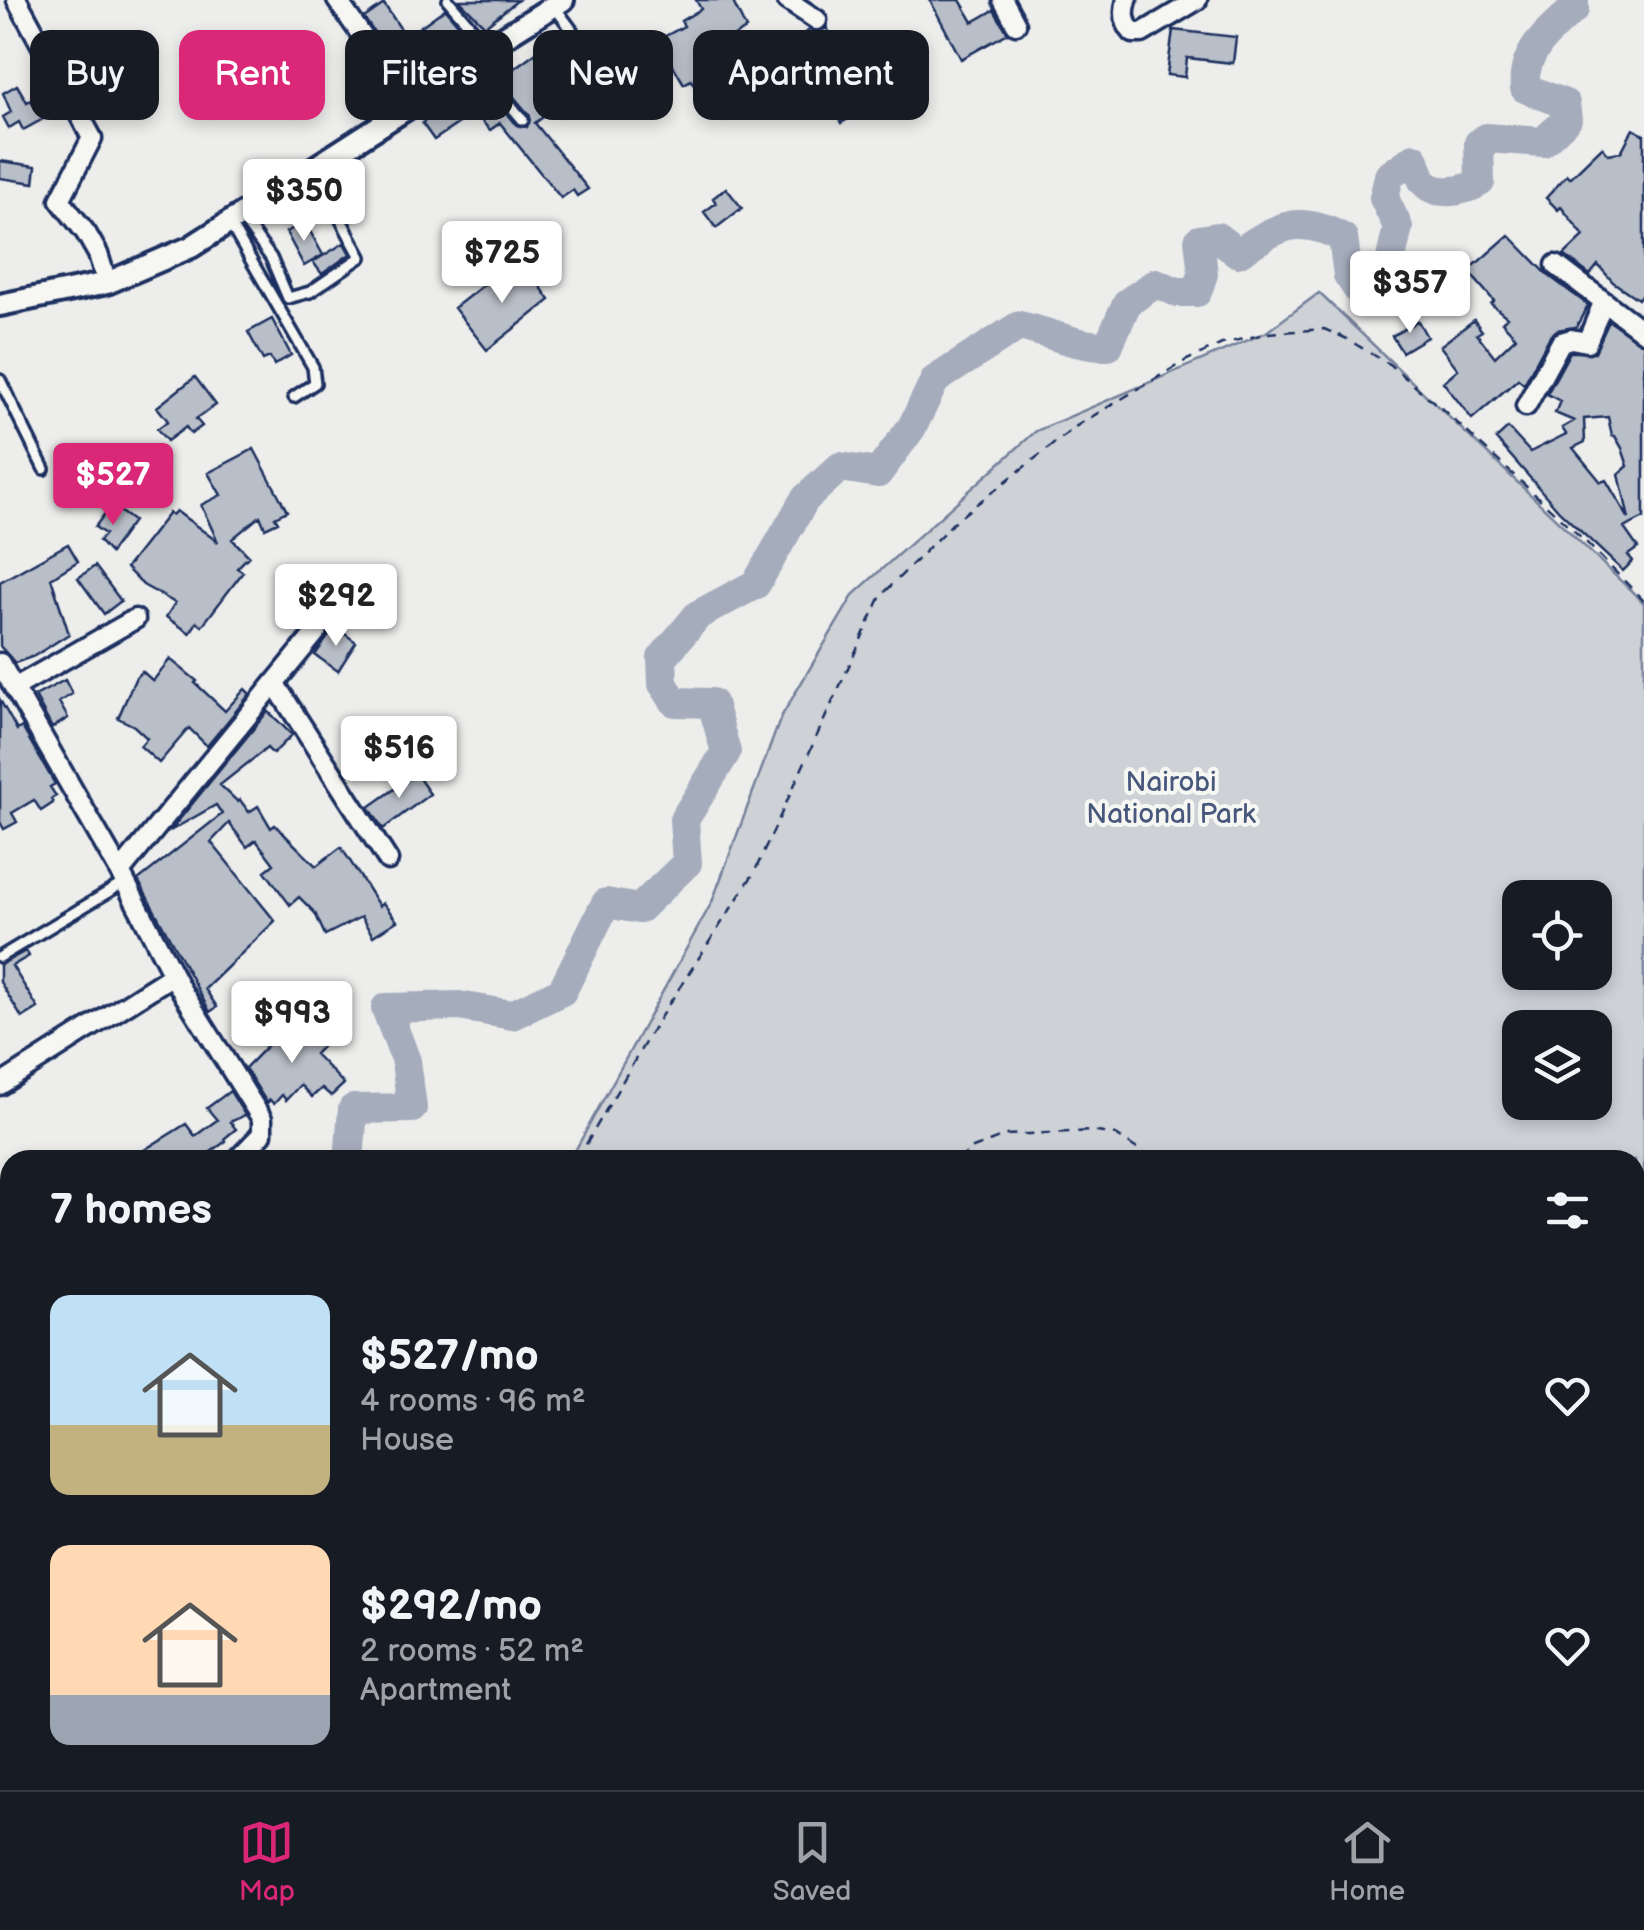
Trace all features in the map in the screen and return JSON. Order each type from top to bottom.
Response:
[{"type":"street","points":[[18,0],[92,138],[60,200],[98,254],[106,283]]},
{"type":"street","points":[[336,0],[357,30]]},
{"type":"street","points":[[788,0],[816,20]]},
{"type":"street","points":[[1003,0],[1016,24]]},
{"type":"street","points":[[1127,0],[1123,11],[1127,27],[1133,33],[1142,33],[1197,0]]},
{"type":"street","points":[[513,34],[559,3]]},
{"type":"street","points":[[0,306],[106,283],[161,262],[236,221],[389,120]]},
{"type":"street","points":[[1556,265],[1644,332]]},
{"type":"street","points":[[1526,406],[1561,342],[1587,342],[1603,303]]},
{"type":"street","points":[[14,688],[134,619]]},
{"type":"street","points":[[122,877],[317,631]]},
{"type":"street","points":[[0,663],[173,975],[262,1119],[262,1134],[247,1150]]},
{"type":"street","points":[[275,684],[388,860]]},
{"type":"street","points":[[0,1085],[173,975]]},
{"type":"lane","points":[[448,0],[467,30]]},
{"type":"lane","points":[[559,3],[574,30]]},
{"type":"lane","points":[[513,104],[523,120]]},
{"type":"lane","points":[[236,221],[271,258],[288,298],[310,292],[361,257],[314,170]]},
{"type":"lane","points":[[236,221],[313,367],[315,383],[294,397]]},
{"type":"lane","points":[[0,380],[44,469]]},
{"type":"lane","points":[[0,957],[122,877]]},
{"type":"path","points":[[584,1150],[654,1027],[754,873],[881,596],[955,522],[1078,425],[1185,361],[1222,344],[1268,333],[1324,328],[1345,338],[1388,364],[1441,408],[1644,601]]},
{"type":"path","points":[[970,1150],[1006,1134],[1091,1131],[1116,1135],[1139,1150]]},
{"type":"green space","name":"Nairobi National Park","points":[[1319,293],[1644,603],[1644,1150],[576,1150],[712,902],[781,717],[854,594],[1036,431],[1265,333]]},
{"type":"building","points":[[459,0],[518,0],[485,26]]},
{"type":"building","points":[[696,0],[732,0],[746,29],[693,30],[693,83],[691,80],[684,84],[673,65],[673,32],[684,26],[681,21],[701,9]]},
{"type":"building","points":[[930,0],[960,0],[973,22],[994,10],[1008,33],[961,59]]},
{"type":"building","points":[[384,4],[401,30],[372,30],[364,18]]},
{"type":"building","points":[[445,9],[463,30],[416,30]]},
{"type":"building","points":[[1173,30],[1236,37],[1233,63],[1187,58],[1185,77],[1167,75]]},
{"type":"building","points":[[533,54],[533,120],[539,120],[535,123],[588,189],[577,196],[573,190],[561,198],[500,123],[490,130],[481,120],[513,120],[527,127],[530,116],[513,96],[513,69]]},
{"type":"building","points":[[17,85],[27,102],[30,100],[30,120],[41,120],[23,130],[19,122],[9,128],[3,117],[11,112],[3,93]]},
{"type":"building","points":[[426,120],[464,120],[434,140],[422,123]]},
{"type":"building","points":[[1633,129],[1644,135],[1644,291],[1638,299],[1613,282],[1598,265],[1590,275],[1564,255],[1584,236],[1561,207],[1558,210],[1546,198],[1602,147],[1608,154],[1621,152]]},
{"type":"building","points":[[0,161],[36,166],[34,183],[0,178]]},
{"type":"building","points":[[726,188],[742,208],[716,228],[704,212]]},
{"type":"building","points":[[305,222],[323,255],[304,266],[286,232]]},
{"type":"building","points":[[1509,235],[1548,275],[1588,305],[1576,327],[1557,330],[1550,336],[1524,384],[1518,379],[1472,419],[1443,382],[1458,369],[1440,346],[1474,320],[1482,331],[1477,334],[1495,357],[1516,337],[1502,322],[1507,317],[1491,304],[1494,301],[1468,271]]},
{"type":"building","points":[[344,243],[350,254],[322,274],[313,262]]},
{"type":"building","points":[[526,266],[550,300],[487,350],[454,308],[504,269],[511,278]]},
{"type":"building","points":[[272,319],[291,355],[274,365],[270,357],[263,360],[248,332]]},
{"type":"building","points":[[1418,321],[1427,337],[1402,352],[1392,336]]},
{"type":"building","points":[[1609,321],[1644,344],[1644,518],[1624,528],[1638,548],[1628,555],[1633,561],[1623,571],[1559,511],[1496,439],[1508,428],[1530,452],[1566,434],[1562,428],[1574,421],[1555,413],[1560,401],[1547,394],[1570,352],[1595,352]],"holes":[[[1608,417],[1612,436],[1622,448],[1628,466],[1619,474],[1629,519],[1606,480],[1601,482],[1573,448],[1585,442],[1584,419]]]},
{"type":"building","points":[[195,377],[216,405],[196,419],[202,426],[191,434],[186,427],[167,441],[157,429],[168,421],[157,407]]},
{"type":"building","points":[[254,449],[287,511],[275,517],[278,522],[265,528],[260,516],[232,539],[249,556],[237,568],[243,572],[202,626],[197,622],[190,633],[166,617],[175,603],[143,585],[126,568],[169,513],[176,511],[218,542],[201,505],[221,495],[208,473]]},
{"type":"building","points":[[111,505],[133,521],[110,553],[99,541],[105,534],[95,527]]},
{"type":"building","points":[[68,544],[78,561],[51,578],[69,634],[15,663],[0,646],[0,582]]},
{"type":"building","points":[[95,566],[121,601],[104,614],[78,578]]},
{"type":"building","points":[[335,627],[356,642],[338,671],[315,655]]},
{"type":"building","points":[[170,659],[225,711],[245,689],[250,694],[207,746],[189,728],[159,763],[140,746],[147,738],[118,718],[136,677],[142,671],[153,681]]},
{"type":"building","points":[[65,680],[72,694],[59,702],[68,718],[52,728],[35,696]]},
{"type":"building","points":[[0,700],[17,730],[22,727],[55,784],[50,787],[56,796],[41,811],[34,800],[12,813],[17,822],[4,829],[0,822]]},
{"type":"building","points":[[268,711],[292,735],[273,754],[267,748],[220,785],[249,812],[258,806],[271,828],[275,825],[316,866],[341,847],[379,906],[383,903],[397,921],[373,936],[361,917],[325,935],[315,913],[299,897],[290,905],[265,871],[274,864],[256,840],[247,847],[229,823],[211,842],[275,921],[205,989],[217,1007],[210,1012],[138,880],[222,814],[216,805],[170,831]]},
{"type":"building","points":[[416,774],[430,794],[383,829],[369,807]]},
{"type":"building","points":[[26,951],[29,956],[12,966],[38,1008],[22,1018],[0,982],[0,965]]},
{"type":"building","points":[[297,1015],[307,1025],[304,1029],[322,1047],[315,1054],[344,1084],[331,1096],[322,1088],[312,1097],[300,1085],[286,1100],[282,1095],[274,1104],[270,1100],[267,1103],[245,1068]]},
{"type":"building","points":[[230,1091],[245,1115],[230,1122],[236,1129],[214,1150],[144,1150],[186,1124],[195,1136],[217,1120],[207,1108]]},
{"type":"waterway","points":[[350,1150],[353,1109],[412,1108],[406,1061],[386,1008],[459,1006],[512,1015],[562,991],[606,903],[639,909],[687,863],[684,820],[726,752],[712,703],[675,702],[663,684],[662,658],[698,615],[756,584],[805,499],[840,467],[878,473],[912,427],[935,380],[1019,326],[1075,342],[1108,346],[1127,303],[1156,283],[1177,292],[1197,292],[1203,274],[1199,240],[1217,237],[1238,253],[1288,226],[1313,226],[1343,238],[1348,275],[1359,291],[1387,276],[1398,227],[1384,198],[1389,176],[1414,158],[1429,187],[1443,191],[1467,188],[1480,182],[1479,143],[1486,138],[1543,142],[1567,119],[1565,104],[1525,88],[1525,75],[1532,53],[1574,9],[1574,0]]}]
